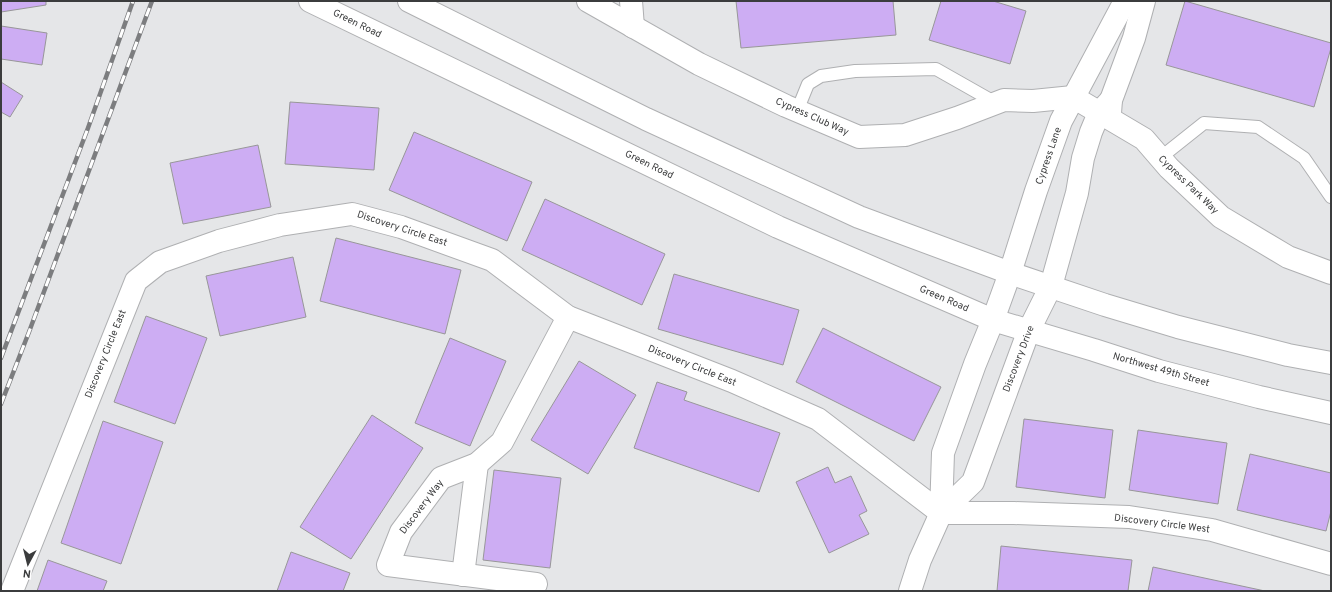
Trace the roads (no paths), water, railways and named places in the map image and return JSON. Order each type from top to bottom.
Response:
[{"type":"street","name":"Green Road","points":[[310,1],[778,227],[993,320]]},
{"type":"street","points":[[409,1],[646,119],[852,214],[1010,273],[1105,305],[1178,327],[1288,355],[1331,363]]},
{"type":"street","name":"Cypress Club Way","points":[[588,1],[699,64],[797,111],[859,137],[905,135],[957,118],[1004,100],[1033,101],[1074,97]]},
{"type":"street","points":[[631,1],[633,27]]},
{"type":"street","name":"Cypress Lane","points":[[993,320],[1061,121],[1125,1]]},
{"type":"street","points":[[1106,110],[1134,38],[1144,1]]},
{"type":"street","name":"Cypress Park Way","points":[[1074,97],[1106,110],[1144,140],[1160,158],[1221,217],[1288,257],[1331,273]]},
{"type":"street","name":"Discovery Drive","points":[[910,591],[920,560],[941,513],[972,482],[1029,330],[1050,286],[1077,193],[1089,172],[1106,110]]},
{"type":"street","name":"Discovery Circle East","points":[[12,591],[136,281],[160,262],[219,241],[280,225],[352,214],[401,227],[492,260],[568,317],[732,381],[818,419],[941,513]]},
{"type":"street","name":"Discovery Way","points":[[536,584],[388,565],[401,532],[441,478],[477,464],[502,442],[568,317]]},
{"type":"street","name":"Northwest 49th Street","points":[[993,320],[1159,371],[1259,397],[1331,413]]},
{"type":"street","name":"Discovery Drive","points":[[941,513],[943,453],[975,364],[993,320]]},
{"type":"street","points":[[464,575],[477,464]]},
{"type":"street","name":"Discovery Circle West","points":[[941,513],[1014,513],[1129,518],[1212,530],[1331,564]]},
{"type":"lane","points":[[797,111],[808,84],[821,76],[855,71],[936,69],[996,103]]},
{"type":"lane","points":[[1160,158],[1204,123],[1258,127],[1304,158],[1331,197]]},
{"type":"railway","points":[[1,358],[88,128],[133,1]]},
{"type":"railway","points":[[1,404],[152,1]]}]
